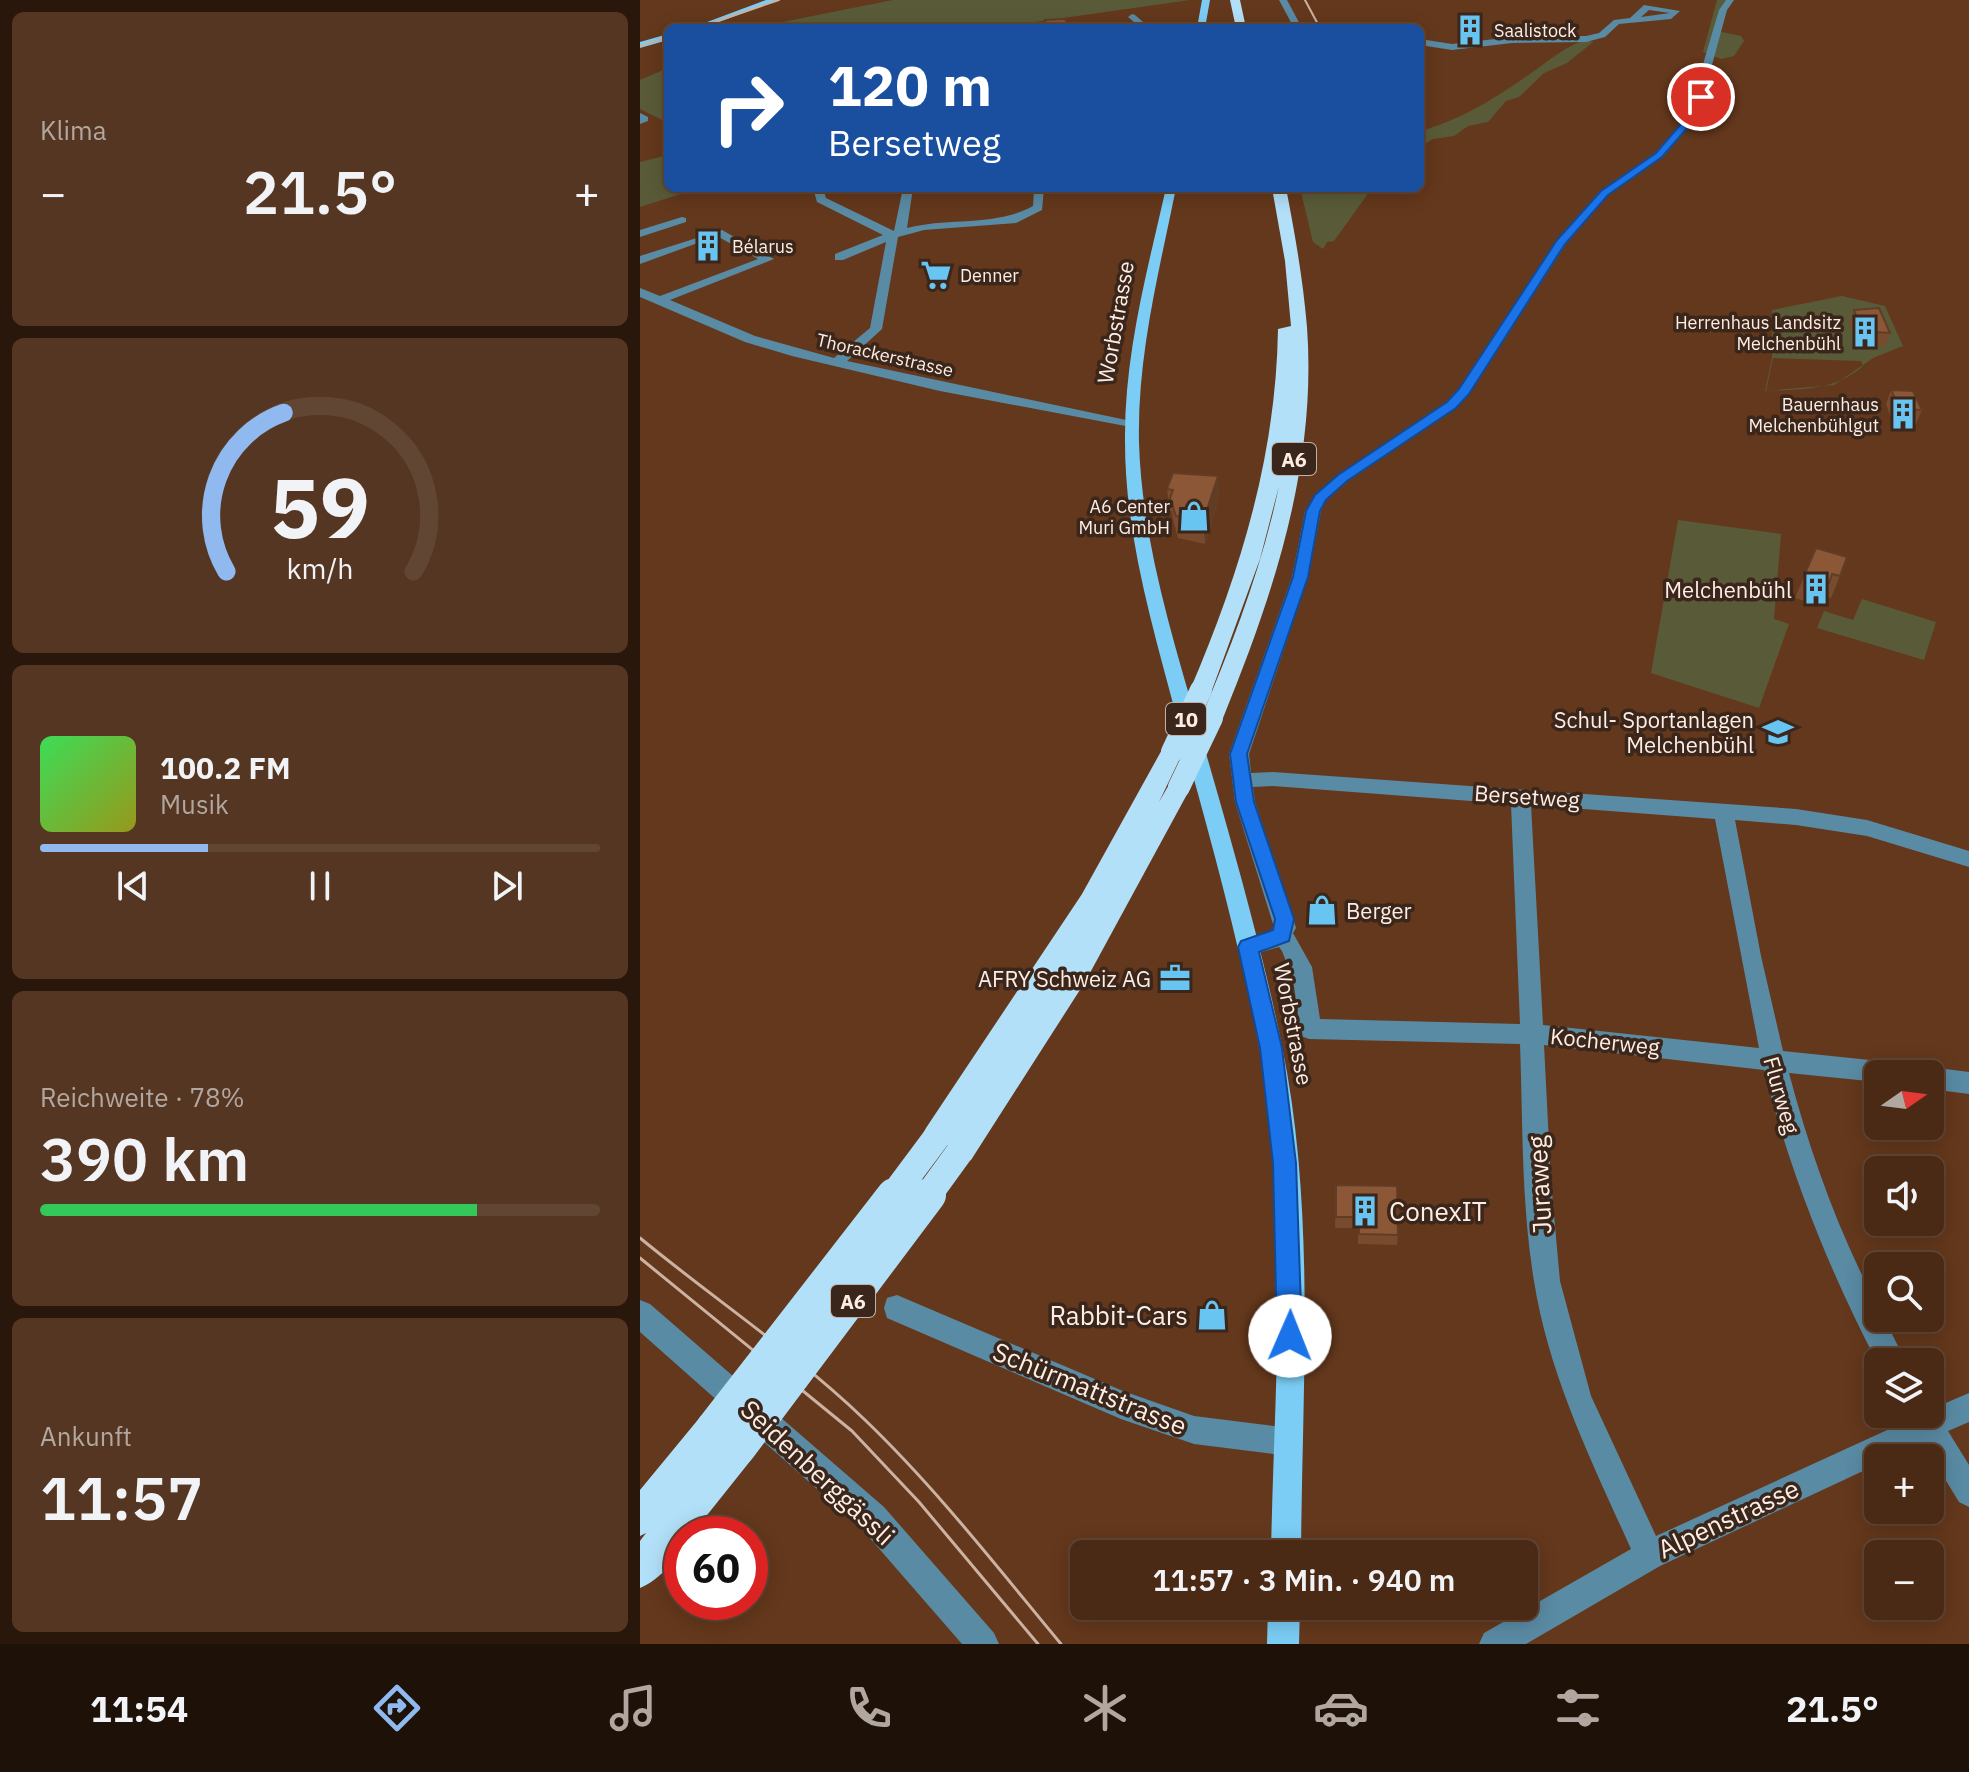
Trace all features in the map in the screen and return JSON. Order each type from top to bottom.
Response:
[{"type":"highway","points":[[1225,0],[1230,24]]},
{"type":"highway","points":[[1235,0],[1240,24]]},
{"type":"highway","name":"A6","points":[[640,1518],[726,1438],[859,1292],[1119,852],[1172,752],[1201,690],[1253,552],[1280,435],[1286,375],[1285,322],[1279,260],[1267,192]]},
{"type":"highway","name":"A6","points":[[948,1144],[1076,974],[1179,787],[1212,718],[1273,553],[1298,435],[1303,375],[1301,322],[1280,192]]},
{"type":"highway","name":"A6","points":[[640,1570],[726,1438]]},
{"type":"main road","points":[[704,24],[754,3],[774,0]]},
{"type":"main road","points":[[1202,24],[1206,0]]},
{"type":"main road","points":[[640,45],[664,38]]},
{"type":"main road","name":"Worbstrasse","points":[[1170,192],[1137,346],[1131,425],[1141,529],[1153,591],[1248,947],[1271,1048],[1285,1163],[1291,1296],[1286,1540]]},
{"type":"main road","points":[[1283,1644],[1284,1620]]},
{"type":"street","points":[[1283,0],[1296,24]]},
{"type":"street","points":[[1248,947],[1282,935],[1284,919],[1240,781],[1239,754],[1296,592],[1313,511],[1320,498],[1451,405],[1464,391],[1551,257],[1604,193],[1659,155],[1693,116],[1723,10],[1730,0]]},
{"type":"street","points":[[1132,17],[1141,24]]},
{"type":"street","points":[[1424,43],[1452,47],[1512,40],[1586,39],[1602,35],[1617,22],[1633,20]]},
{"type":"street","points":[[819,192],[821,200],[896,234]]},
{"type":"street","points":[[836,363],[876,329],[907,192]]},
{"type":"street","points":[[839,257],[896,234],[924,227],[1023,218],[1038,208],[1039,192]]},
{"type":"street","points":[[640,234],[682,220]]},
{"type":"street","points":[[640,260],[734,226]]},
{"type":"street","points":[[670,231],[688,242]]},
{"type":"street","points":[[718,232],[771,261]]},
{"type":"street","points":[[660,300],[788,253]]},
{"type":"street","name":"Thorackerstrasse","points":[[640,292],[750,339],[836,363],[1131,425]]},
{"type":"street","name":"Bersetweg","points":[[1240,781],[1273,779],[1724,812],[1867,828],[1969,859]]},
{"type":"street","name":"Juraweg","points":[[1521,796],[1541,1232],[1551,1296],[1578,1398],[1649,1555]]},
{"type":"street","name":"Flurweg","points":[[1724,812],[1750,966],[1770,1057],[1826,1233],[1885,1348]]},
{"type":"street","name":"Kocherweg","points":[[1282,935],[1297,954],[1309,1029],[1532,1034],[1864,1069]]},
{"type":"street","points":[[1944,1080],[1969,1083]]},
{"type":"street","name":"Schürmattstrasse","points":[[897,1308],[1121,1405],[1194,1430],[1289,1442]]},
{"type":"street","name":"Seidenberggässli","points":[[640,1314],[873,1518],[983,1644]]},
{"type":"street","name":"Alpenstrasse","points":[[1944,1414],[1969,1407]]},
{"type":"street","name":"Alpenstrasse","points":[[1495,1644],[1649,1555],[1906,1428]]},
{"type":"street","points":[[1930,1428],[1969,1492]]},
{"type":"green space","points":[[893,0],[1190,0],[1022,24],[772,24]]},
{"type":"green space","points":[[1717,0],[1729,0],[1717,31],[1741,36],[1744,41],[1734,56],[1721,59],[1703,52]]},
{"type":"green space","points":[[1586,40],[1593,42],[1567,63],[1544,73],[1519,97],[1506,101],[1488,122],[1468,126],[1454,136],[1433,139],[1424,145],[1424,130],[1481,105],[1573,45]]},
{"type":"green space","points":[[664,70],[664,121],[640,109],[640,80]]},
{"type":"green space","points":[[664,156],[664,192],[687,192],[640,207],[640,162]]},
{"type":"green space","points":[[1301,192],[1369,192],[1334,241],[1327,242],[1323,249],[1313,242]]},
{"type":"green space","points":[[1842,296],[1885,306],[1903,346],[1863,365],[1861,361],[1773,358],[1765,391],[1772,358],[1772,310]]},
{"type":"green space","points":[[1678,520],[1781,534],[1774,619],[1789,624],[1759,708],[1651,673]]},
{"type":"green space","points":[[1862,599],[1936,622],[1924,660],[1817,628],[1824,611],[1853,620]]},
{"type":"building","points":[[1066,19],[1066,24],[1046,24],[1045,20]]},
{"type":"building","points":[[1879,308],[1890,333],[1862,331],[1854,310]]},
{"type":"building","points":[[1891,390],[1913,391],[1922,410],[1900,409]]},
{"type":"building","points":[[1173,473],[1218,476],[1203,522],[1176,516],[1170,498],[1173,490],[1167,489]]},
{"type":"building","points":[[1816,548],[1847,557],[1840,576],[1832,574],[1829,583],[1804,576]]},
{"type":"building","name":"ConexIT","points":[[1336,1185],[1397,1186],[1398,1235],[1359,1234],[1359,1217],[1336,1217]]},
{"type":"tram line","points":[[709,24],[779,0]]},
{"type":"tram line","points":[[1305,0],[1318,24]]},
{"type":"tram line","points":[[640,46],[664,38]]},
{"type":"tram line","points":[[640,1238],[782,1348],[891,1445],[990,1557],[1061,1644]]},
{"type":"tram line","points":[[640,1258],[852,1431],[919,1502],[1038,1644]]},
{"type":"place","name":"Saalistock","points":[[1470,30]]},
{"type":"place","name":"Bélarus","points":[[708,246]]},
{"type":"place","name":"Denner","points":[[936,275]]},
{"type":"place","name":"Herrenhaus Landsitz Melchenbühl","points":[[1865,332]]},
{"type":"place","name":"Bauernhaus Melchenbühlgut","points":[[1903,414]]},
{"type":"place","name":"A6 Center Muri GmbH","points":[[1194,516]]},
{"type":"place","name":"Melchenbühl","points":[[1816,589]]},
{"type":"place","name":"Schul- Sportanlagen Melchenbühl","points":[[1778,732]]},
{"type":"place","name":"Berger","points":[[1322,910]]},
{"type":"place","name":"AFRY Schweiz AG","points":[[1175,978]]},
{"type":"place","name":"ConexIT","points":[[1365,1211]]},
{"type":"place","name":"Rabbit-Cars","points":[[1212,1315]]},
{"type":"route","points":[[1290,1336],[1285,1163],[1271,1048],[1248,947],[1277,939],[1285,928],[1242,792],[1239,754],[1300,577],[1313,511],[1320,498],[1343,478],[1451,405],[1464,391],[1561,242],[1604,193],[1659,155],[1693,116],[1701,97]]}]
